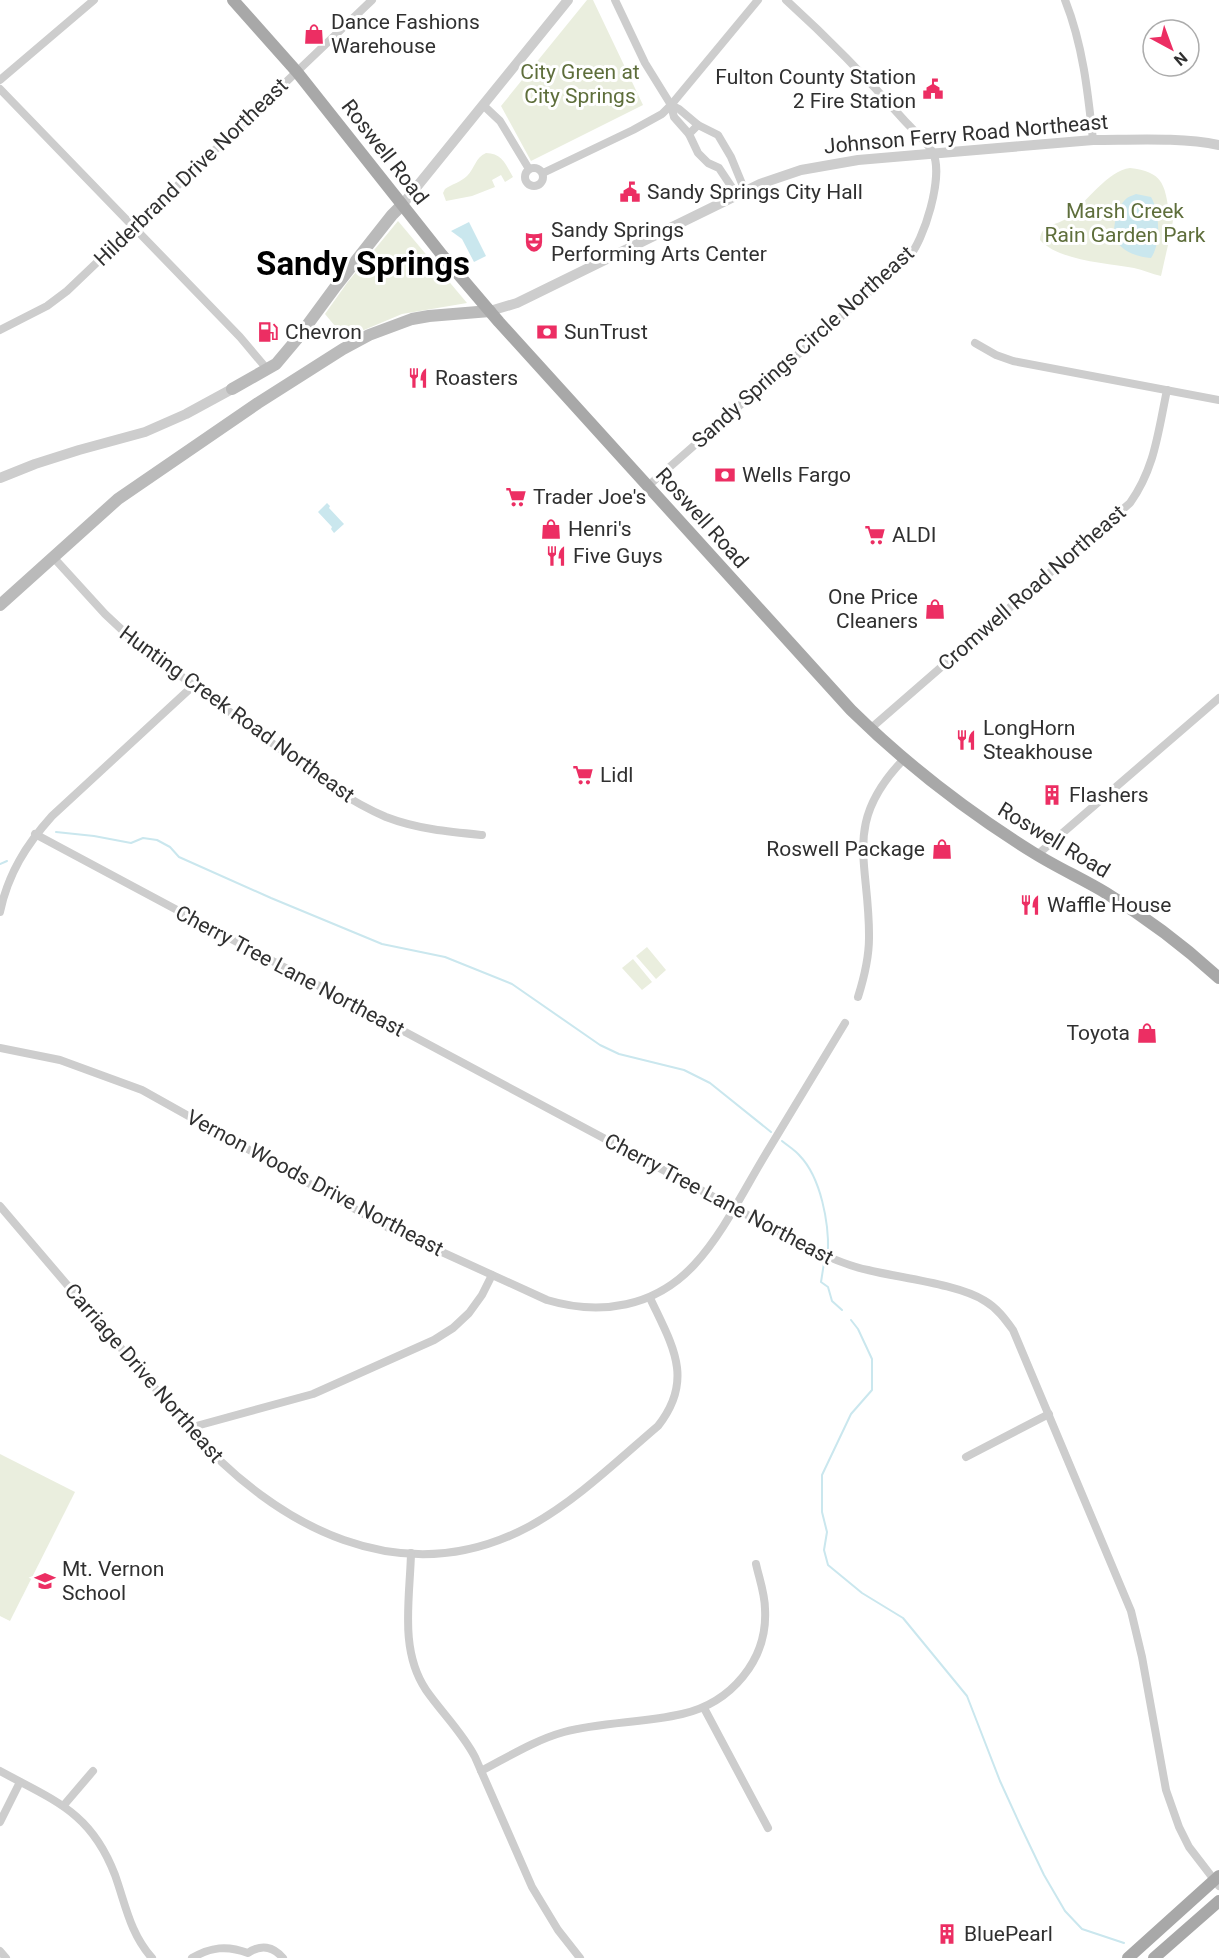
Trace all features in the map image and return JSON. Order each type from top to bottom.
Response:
[{"type":"main road","name":"Roswell Road","points":[[233,0],[297,72],[442,255],[490,311],[813,670],[870,729],[978,818],[1037,855],[1103,891],[1155,925],[1219,978]]},
{"type":"main road","points":[[232,389],[276,364],[402,205]]},
{"type":"main road","name":"Johnson Ferry Road Northeast","points":[[0,605],[118,499],[258,403],[343,349],[369,335],[404,322],[429,316],[490,311]]},
{"type":"main road","points":[[1128,1958],[1218,1881]]},
{"type":"main road","points":[[1154,1958],[1219,1900]]},
{"type":"street","points":[[0,80],[94,0]]},
{"type":"street","name":"Hilderbrand Drive Northeast","points":[[0,330],[47,306],[67,291],[372,0]]},
{"type":"street","points":[[402,205],[567,0]]},
{"type":"street","points":[[615,0],[645,63],[671,105],[674,117],[689,134],[698,153],[708,163],[719,168],[741,193]]},
{"type":"street","points":[[543,173],[662,114],[758,0]]},
{"type":"street","points":[[786,0],[862,73],[934,154]]},
{"type":"street","points":[[1065,0],[1079,44],[1086,77],[1093,140]]},
{"type":"street","points":[[0,89],[240,337],[267,369]]},
{"type":"street","points":[[483,105],[500,121],[529,169]]},
{"type":"street","points":[[671,105],[698,125],[717,135],[731,157],[741,193]]},
{"type":"street","points":[[689,134],[698,125]]},
{"type":"street","name":"Johnson Ferry Road Northeast","points":[[490,311],[509,307],[741,193],[780,177],[830,164],[1093,140],[1201,142],[1219,146]]},
{"type":"street","name":"Sandy Springs Circle Northeast","points":[[648,486],[913,253],[922,236],[934,190],[934,154]]},
{"type":"street","points":[[719,168],[731,157]]},
{"type":"street","points":[[535,168],[543,173],[540,185],[531,186],[525,180],[525,174],[529,169],[535,168]]},
{"type":"street","points":[[975,344],[1013,361],[1219,400]]},
{"type":"street","points":[[0,478],[79,450],[145,432],[186,414],[232,389]]},
{"type":"street","name":"Cromwell Road Northeast","points":[[870,729],[1130,504],[1150,467],[1167,390]]},
{"type":"street","name":"Hunting Creek Road Northeast","points":[[53,557],[119,629],[333,788],[361,806],[413,826],[482,836]]},
{"type":"street","points":[[0,912],[15,865],[35,834],[60,808],[194,685]]},
{"type":"street","points":[[1037,855],[1219,698]]},
{"type":"street","points":[[858,997],[866,969],[870,940],[862,858],[864,829],[868,814],[881,787],[904,759]]},
{"type":"street","name":"Cherry Tree Lane Northeast","points":[[35,834],[811,1249],[839,1262],[867,1270],[963,1291],[986,1301],[1001,1314],[1013,1330],[1131,1611],[1142,1657],[1166,1790],[1172,1809],[1190,1847],[1201,1864],[1218,1881]]},
{"type":"street","name":"Vernon Woods Drive Northeast","points":[[0,1048],[60,1060],[142,1090],[387,1227],[547,1300],[575,1307],[611,1307],[650,1298],[672,1284],[694,1265],[709,1247],[845,1023]]},
{"type":"street","name":"Carriage Drive Northeast","points":[[0,1206],[189,1428],[229,1470],[280,1509],[327,1535],[355,1545],[411,1553],[439,1553],[471,1548],[498,1541],[527,1528],[565,1504],[658,1426],[668,1414],[674,1400],[678,1386],[678,1370],[674,1348],[650,1298]]},
{"type":"street","points":[[189,1428],[313,1394],[434,1340],[453,1328],[469,1313],[482,1295],[492,1275]]},
{"type":"street","points":[[966,1457],[1049,1414]]},
{"type":"street","points":[[411,1553],[408,1635],[413,1664],[426,1690],[467,1742],[532,1887],[558,1930],[580,1958]]},
{"type":"street","points":[[482,1772],[529,1746],[563,1732],[681,1714],[704,1707],[722,1698],[738,1684],[750,1668],[764,1630],[765,1609],[756,1564]]},
{"type":"street","points":[[704,1707],[768,1828]]},
{"type":"street","points":[[0,1771],[64,1805],[87,1826],[101,1844],[114,1874],[132,1930],[152,1958]]},
{"type":"street","points":[[64,1805],[93,1772]]},
{"type":"street","points":[[0,1822],[20,1782]]},
{"type":"street","points":[[192,1958],[205,1950],[220,1948],[249,1955],[256,1947],[266,1947],[279,1953],[283,1958]]},
{"type":"street","points":[[0,1951],[6,1958]]},
{"type":"green space","name":"City Green at City Springs","points":[[587,0],[593,0],[643,105],[531,161],[501,106]]},
{"type":"green space","points":[[486,153],[500,157],[513,177],[505,182],[501,175],[492,180],[495,187],[472,196],[446,201],[443,193],[445,189],[467,176]]},
{"type":"green space","name":"Marsh Creek Rain Garden Park","points":[[1130,168],[1149,172],[1160,181],[1166,194],[1169,213],[1174,215],[1172,226],[1168,225],[1164,244],[1168,245],[1161,276],[1134,268],[1071,257],[1048,247],[1040,240],[1046,228],[1067,218],[1113,175]]},
{"type":"green space","points":[[398,221],[467,303],[402,314],[345,338],[325,314],[347,283]]},
{"type":"green space","points":[[647,947],[666,970],[656,979],[636,956]]},
{"type":"green space","points":[[633,959],[652,982],[642,990],[622,968]]},
{"type":"green space","points":[[0,1454],[75,1492],[10,1621],[0,1616]]},
{"type":"water","points":[[1136,194],[1151,197],[1156,211],[1158,237],[1151,258],[1130,253],[1121,247],[1114,234],[1117,213],[1121,204],[1126,198]]},
{"type":"water","points":[[469,222],[486,256],[474,262],[462,239],[451,231]]},
{"type":"water","points":[[327,503],[344,524],[334,533],[332,527],[318,512]]},
{"type":"waterway","points":[[56,832],[131,843],[143,838],[157,840],[170,847],[179,857],[382,944],[445,957],[512,984],[600,1045],[619,1054],[684,1070],[710,1083],[771,1132]]},
{"type":"waterway","points":[[0,864],[7,861]]},
{"type":"waterway","points":[[782,1141],[794,1150],[807,1165],[818,1188],[825,1215],[828,1252]]},
{"type":"waterway","points":[[824,1263],[821,1282],[828,1287],[832,1301],[842,1310]]},
{"type":"waterway","points":[[851,1320],[858,1329],[872,1359],[872,1390],[851,1414],[822,1475],[822,1512],[827,1532],[824,1550],[828,1565],[862,1593],[903,1618],[967,1696],[1000,1781],[1044,1875],[1065,1911],[1082,1929],[1124,1943]]},
{"type":"place","name":"Dance Fashions Warehouse","points":[[314,34]]},
{"type":"place","name":"Fulton County Station 2 Fire Station","points":[[933,89]]},
{"type":"place","name":"Sandy Springs City Hall","points":[[630,192]]},
{"type":"place","name":"Sandy Springs Performing Arts Center","points":[[534,242]]},
{"type":"place","name":"Chevron","points":[[268,332]]},
{"type":"place","name":"SunTrust","points":[[547,332]]},
{"type":"place","name":"Roasters","points":[[418,378]]},
{"type":"place","name":"Wells Fargo","points":[[725,475]]},
{"type":"place","name":"Trader Joe's","points":[[516,497]]},
{"type":"place","name":"Henri's","points":[[551,529]]},
{"type":"place","name":"ALDI","points":[[875,535]]},
{"type":"place","name":"Five Guys","points":[[556,556]]},
{"type":"place","name":"One Price Cleaners","points":[[935,609]]},
{"type":"place","name":"LongHorn Steakhouse","points":[[966,740]]},
{"type":"place","name":"Lidl","points":[[583,775]]},
{"type":"place","name":"Flashers","points":[[1052,795]]},
{"type":"place","name":"Roswell Package","points":[[942,849]]},
{"type":"place","name":"Waffle House","points":[[1030,905]]},
{"type":"place","name":"Toyota","points":[[1147,1033]]},
{"type":"place","name":"Mt. Vernon School","points":[[45,1581]]},
{"type":"place","name":"BluePearl","points":[[947,1934]]},
{"type":"district","name":"Sandy Springs","points":[[363,263]]}]
